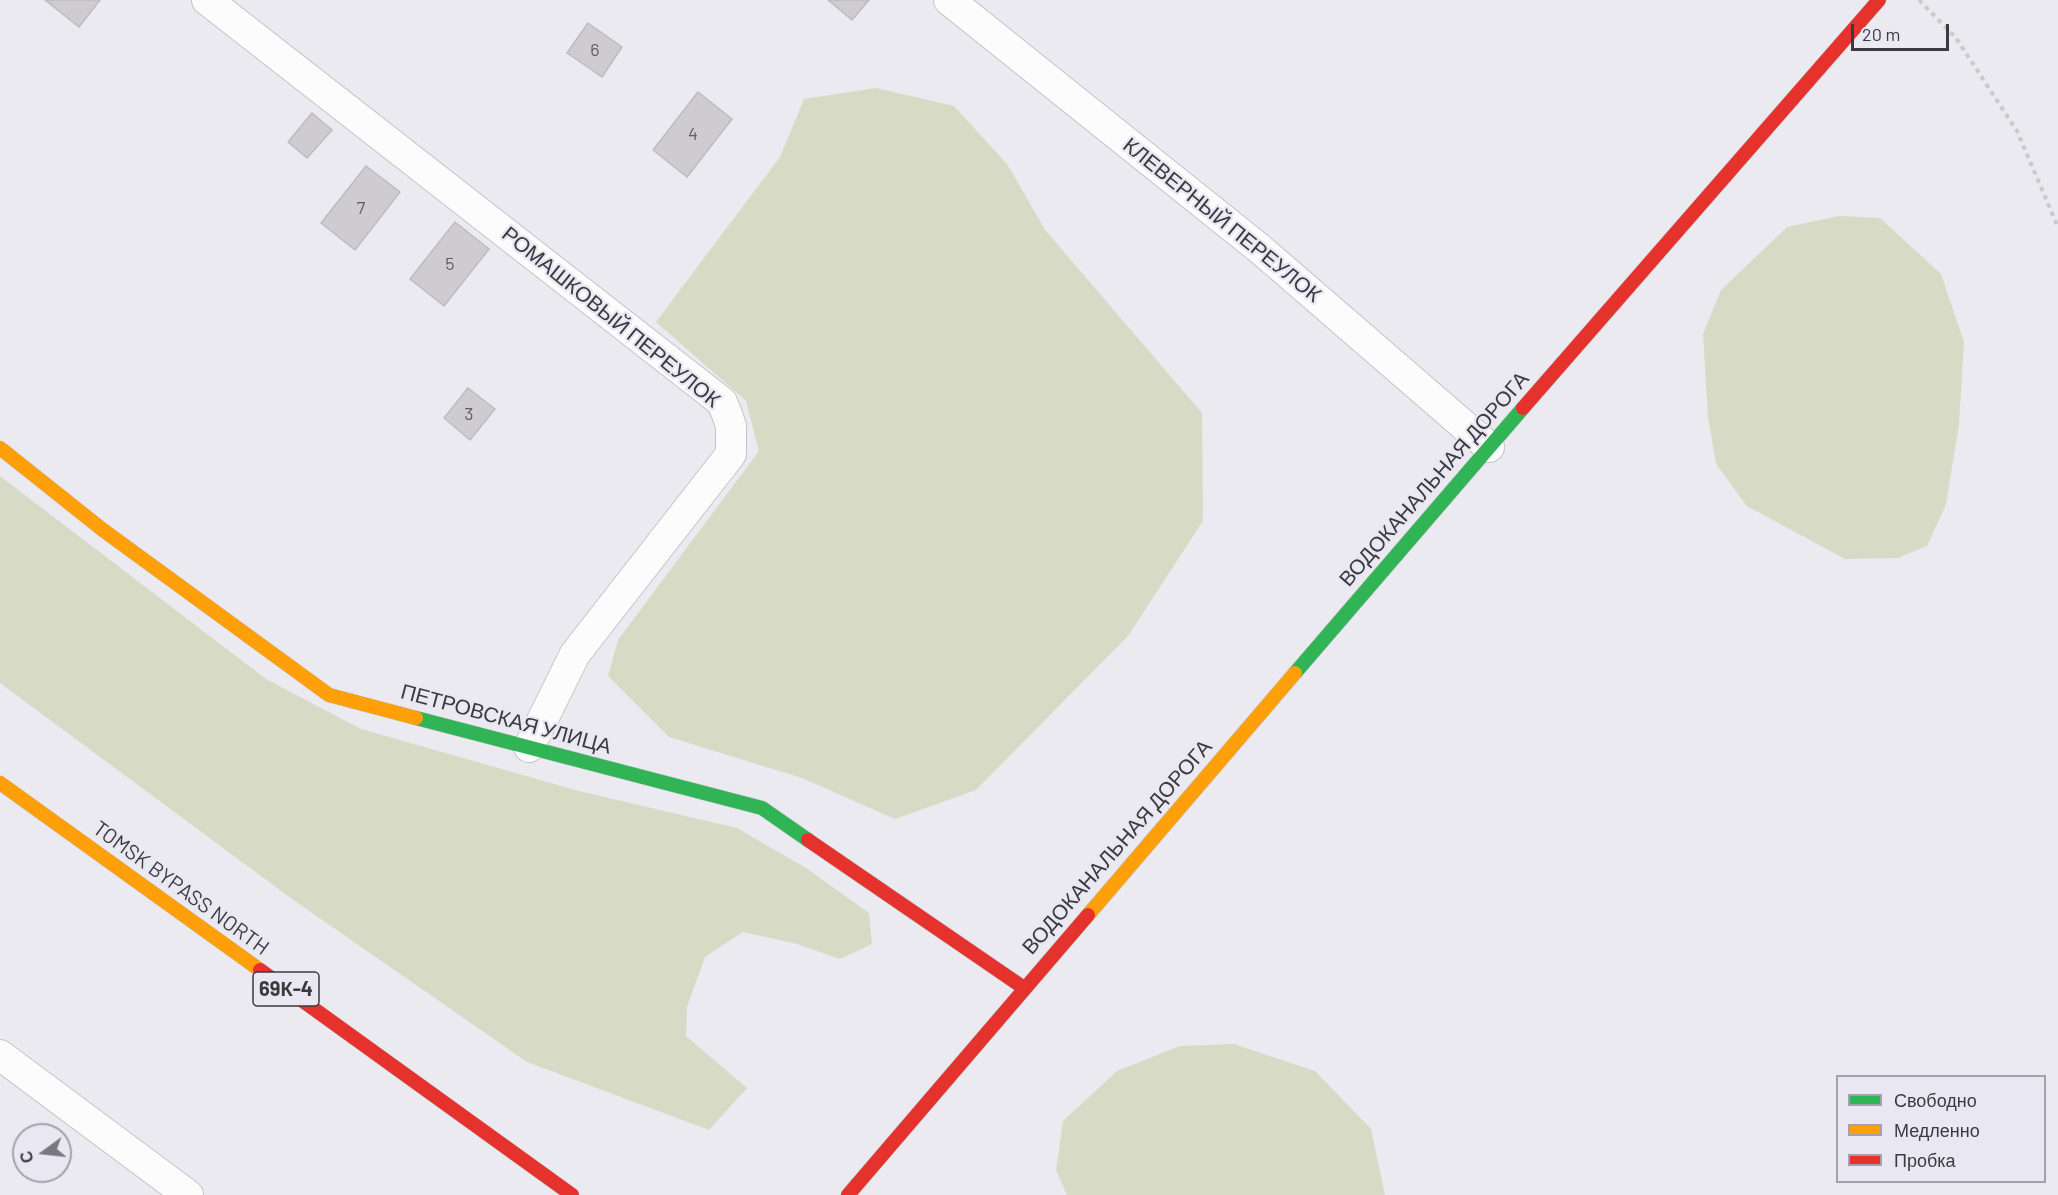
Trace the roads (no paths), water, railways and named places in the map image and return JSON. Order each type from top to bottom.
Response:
[{"type":"street","name":"РОМАШКОВЫЙ ПЕРЕУЛОК","points":[[207,0],[722,402],[730,426],[731,454],[575,654],[529,747]]},
{"type":"street","name":"КЛЕВЕРНЫЙ ПЕРЕУЛОК","points":[[949,0],[1260,249],[1489,447]]},
{"type":"street","name":"ВОДОКАНАЛЬНАЯ ДОРОГА","points":[[848,1195],[1489,447],[1879,0]]},
{"type":"street","name":"ПЕТРОВСКАЯ УЛИЦА","points":[[0,448],[103,530],[329,694],[762,808],[1024,988]]},
{"type":"street","name":"TOMSK BYPASS NORTH","points":[[0,783],[572,1195]]},
{"type":"street","points":[[0,1055],[188,1195]]}]
